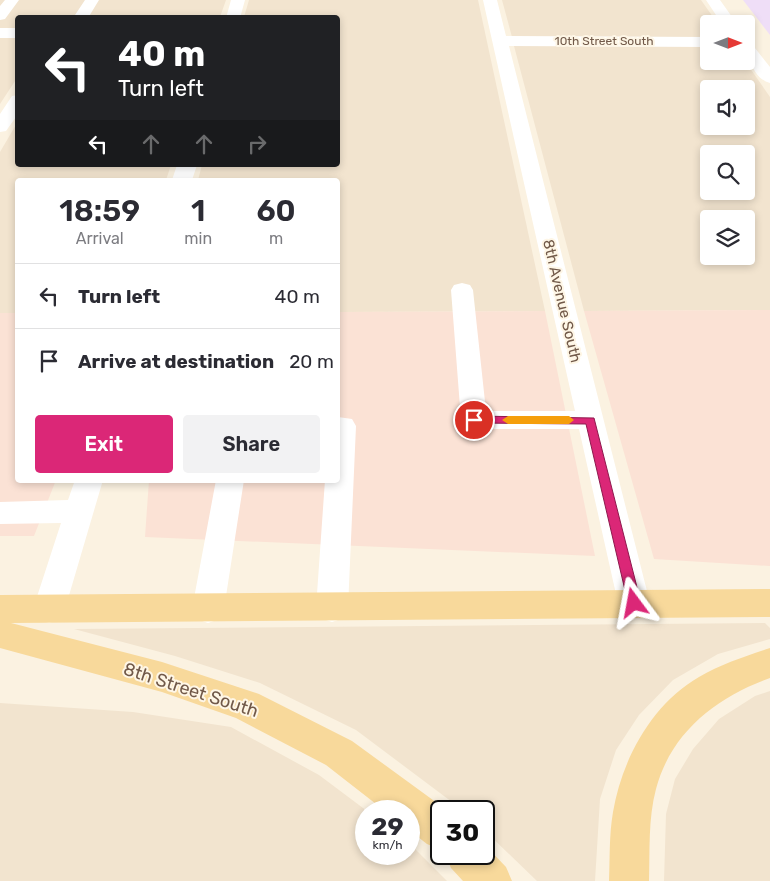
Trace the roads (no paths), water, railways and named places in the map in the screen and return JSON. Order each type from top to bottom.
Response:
[{"type":"main road","points":[[0,609],[208,609],[770,603]]},
{"type":"main road","name":"8th Street South","points":[[0,634],[162,677],[246,705],[339,752],[430,822]]},
{"type":"main road","points":[[629,881],[634,805],[644,765],[666,733],[694,700],[735,675],[770,663]]},
{"type":"main road","points":[[476,865],[492,881]]},
{"type":"street","points":[[0,16],[12,0]]},
{"type":"street","points":[[82,15],[92,0]]},
{"type":"street","points":[[234,15],[238,0]]},
{"type":"street","name":"8th Avenue South","points":[[490,0],[634,603]]},
{"type":"street","points":[[713,0],[724,15]]},
{"type":"street","points":[[0,33],[15,33]]},
{"type":"street","name":"10th Street South","points":[[500,41],[700,42]]},
{"type":"street","points":[[755,58],[770,78]]},
{"type":"street","points":[[0,127],[15,104]]},
{"type":"street","points":[[462,290],[474,420],[590,420]]},
{"type":"street","points":[[340,426],[342,426],[340,462]]},
{"type":"street","points":[[48,609],[88,483]]},
{"type":"street","points":[[208,609],[229,483]]},
{"type":"street","points":[[332,608],[339,483]]},
{"type":"street","points":[[0,513],[79,511]]}]
